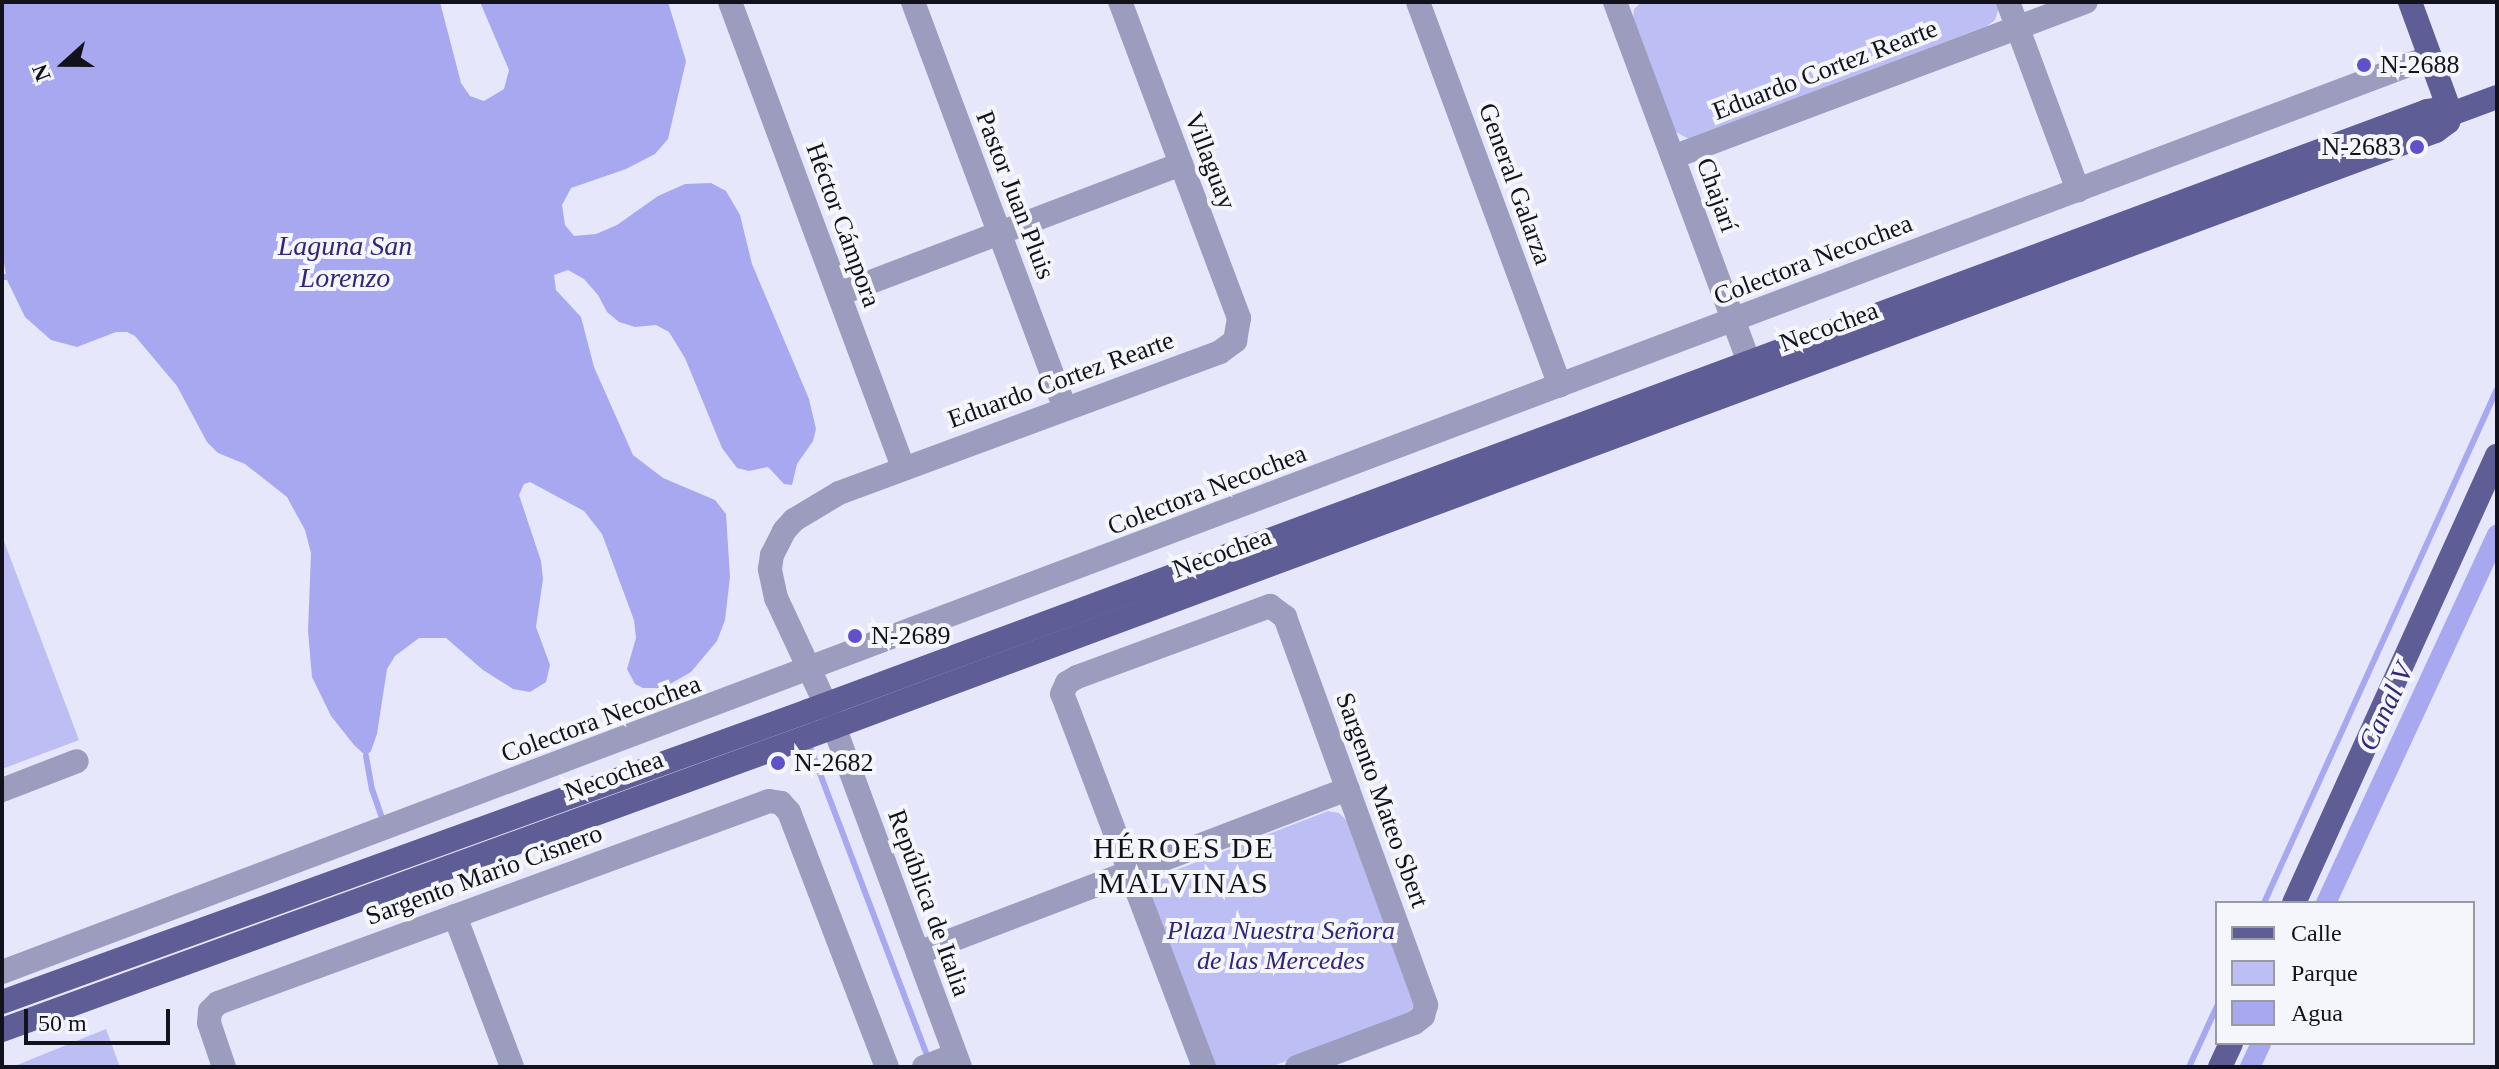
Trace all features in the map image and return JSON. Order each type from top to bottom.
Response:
[{"type":"main road","points":[[2410,2],[2451,114]]},
{"type":"main road","name":"Necochea","points":[[2,1002],[830,716],[2436,131],[2445,125],[2451,114],[2497,97]]},
{"type":"main road","name":"Necochea","points":[[2,1030],[830,716],[1749,362],[2427,111],[2439,109],[2451,114]]},
{"type":"main road","points":[[2295,901],[2497,456]]},
{"type":"main road","points":[[2220,1067],[2230,1045]]},
{"type":"street","name":"Héctor Cámpora","points":[[730,2],[903,467]]},
{"type":"street","name":"Pastor Juan Pluis","points":[[913,2],[1065,408]]},
{"type":"street","name":"Villaguay","points":[[1120,2],[1239,318],[1235,341]]},
{"type":"street","name":"General Galarza","points":[[1418,2],[1560,386]]},
{"type":"street","name":"Chajarí","points":[[1615,2],[1749,362]]},
{"type":"street","points":[[2008,2],[2078,190]]},
{"type":"street","name":"Eduardo Cortez Rearte","points":[[1673,157],[2086,2]]},
{"type":"street","name":"Colectora Necochea","points":[[2,972],[2430,57]]},
{"type":"street","points":[[839,294],[1181,164]]},
{"type":"street","name":"Eduardo Cortez Rearte","points":[[809,670],[772,584],[772,555],[777,542],[804,512],[839,493],[903,467],[1220,352],[1235,341]]},
{"type":"street","name":"Sargento Mateo Sbert","points":[[1129,873],[1062,700],[1063,688],[1077,677],[1189,634],[1260,607],[1274,607],[1285,617],[1425,999],[1423,1016],[1414,1023],[1297,1067]]},
{"type":"street","name":"República de Italia","points":[[809,670],[830,716],[958,1061]]},
{"type":"street","points":[[2,790],[77,761]]},
{"type":"street","points":[[918,953],[1348,789]]},
{"type":"street","name":"Sargento Mario Cisnero","points":[[224,1067],[209,1023],[210,1011],[223,1000],[764,803],[781,803],[789,812],[887,1067]]},
{"type":"street","points":[[1129,873],[1204,1067]]},
{"type":"street","points":[[455,916],[512,1067]]},
{"type":"street","points":[[924,1067],[958,1061]]},
{"type":"green space","points":[[1642,2],[1996,2],[1998,10],[1995,20],[1987,26],[1689,139],[1674,131],[1633,20],[1634,9]]},
{"type":"green space","points":[[2,536],[79,740],[2,769]]},
{"type":"green space","name":"Plaza Nuestra Señora de las Mercedes","points":[[1328,811],[1339,813],[1347,821],[1414,1006],[1402,1019],[1270,1067],[1215,1067],[1148,891],[1150,885],[1158,877]]},
{"type":"green space","points":[[106,1029],[120,1067],[12,1067]]},
{"type":"water","name":"Laguna San Lorenzo","points":[[2,2],[440,2],[461,83],[470,96],[484,101],[504,89],[509,70],[480,2],[668,2],[686,61],[668,139],[655,154],[626,169],[571,188],[562,205],[565,225],[574,236],[596,234],[617,225],[658,196],[685,184],[711,183],[726,191],[740,215],[752,264],[809,399],[816,429],[813,441],[797,464],[792,485],[784,484],[768,467],[749,471],[737,468],[722,448],[685,358],[669,332],[656,325],[635,327],[619,322],[607,312],[584,279],[568,270],[554,275],[556,290],[581,317],[594,367],[633,455],[663,478],[715,500],[726,514],[730,577],[725,620],[717,641],[691,672],[663,688],[643,688],[635,684],[627,669],[636,638],[634,620],[602,534],[584,511],[530,482],[524,484],[519,495],[541,561],[543,579],[536,627],[550,665],[546,682],[530,692],[513,689],[483,670],[446,638],[419,638],[395,656],[387,669],[377,734],[371,751],[366,756],[354,745],[331,716],[312,677],[308,631],[311,553],[305,530],[287,497],[245,464],[218,453],[207,442],[177,386],[135,336],[116,332],[77,347],[51,340],[25,317],[7,280],[2,252]]},
{"type":"waterway","points":[[2265,901],[2497,389]]},
{"type":"waterway","name":"Canal V","points":[[2327,901],[2497,535]]},
{"type":"waterway","points":[[808,742],[926,1053]]},
{"type":"waterway","points":[[366,756],[381,815]]},
{"type":"waterway","points":[[2189,1067],[2215,1010]]},
{"type":"waterway","name":"Canal V","points":[[2250,1067],[2260,1045]]},
{"type":"place","name":"N-2688","points":[[2364,65]]},
{"type":"place","name":"N-2683","points":[[2417,147]]},
{"type":"place","name":"N-2689","points":[[855,636]]},
{"type":"place","name":"N-2682","points":[[778,763]]},
{"type":"district","name":"HÉROES DE MALVINAS","points":[[1184,865]]}]
